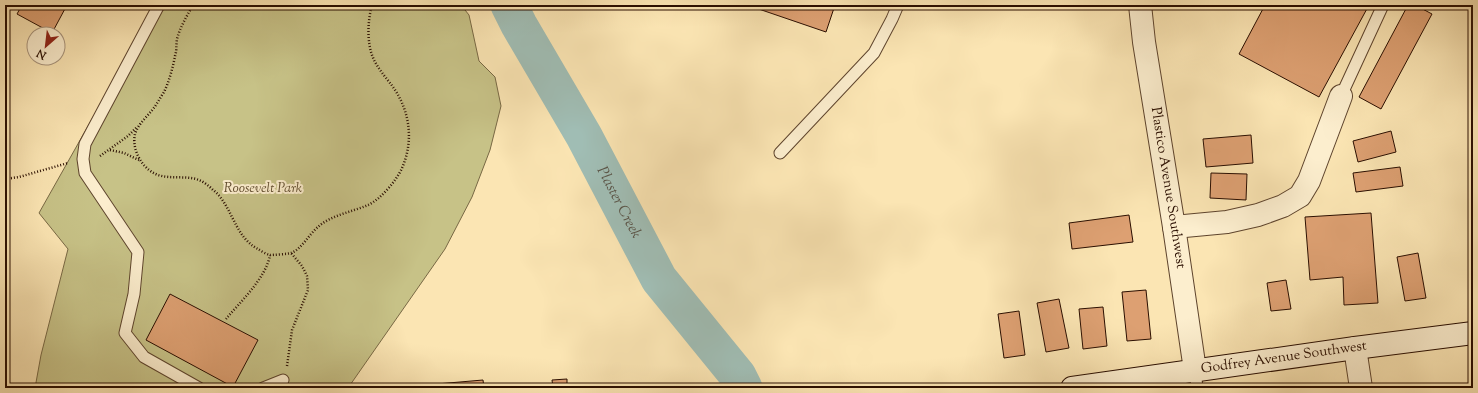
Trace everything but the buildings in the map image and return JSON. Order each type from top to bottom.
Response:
[{"type":"street","name":"Plastico Avenue Southwest","points":[[1140,5],[1144,42],[1174,227],[1196,379]]},
{"type":"street","points":[[1174,227],[1227,222],[1258,216],[1283,206],[1300,196],[1309,181],[1341,96]]},
{"type":"street","name":"Godfrey Avenue Southwest","points":[[1072,388],[1196,379],[1354,348],[1473,333]]},
{"type":"street","points":[[1354,348],[1361,388]]},
{"type":"lane","points":[[159,5],[85,144],[83,159],[85,174],[138,252],[134,294],[125,333],[144,357],[199,388]]},
{"type":"lane","points":[[780,153],[874,53],[898,5]]},
{"type":"lane","points":[[1341,96],[1383,5]]},
{"type":"lane","points":[[263,388],[283,380]]},
{"type":"path","points":[[5,179],[19,177],[83,159],[94,158],[110,150],[128,136],[154,108],[165,90],[176,55],[177,38],[184,19],[193,5]]},
{"type":"path","points":[[139,125],[135,135],[135,144],[138,156],[149,170],[158,176],[191,178],[199,180],[216,191],[240,232],[249,243],[270,255],[291,253],[300,247],[324,222],[370,204],[381,195],[398,177],[407,155],[409,137],[408,121],[402,103],[380,71],[371,53],[368,30],[372,5]]},
{"type":"path","points":[[110,150],[124,153],[142,161]]},
{"type":"path","points":[[283,380],[292,330],[308,290],[307,276],[302,266],[291,253]]},
{"type":"path","points":[[226,319],[259,280],[269,261],[270,255]]},
{"type":"green space","name":"Roosevelt Park","points":[[153,5],[461,5],[469,15],[479,61],[495,77],[501,106],[490,150],[472,197],[445,249],[348,388],[35,388],[41,355],[68,249],[39,213],[132,48]]},
{"type":"waterway","name":"Plaster Creek","points":[[509,5],[519,25],[584,136],[659,279],[738,376],[744,388]]}]
